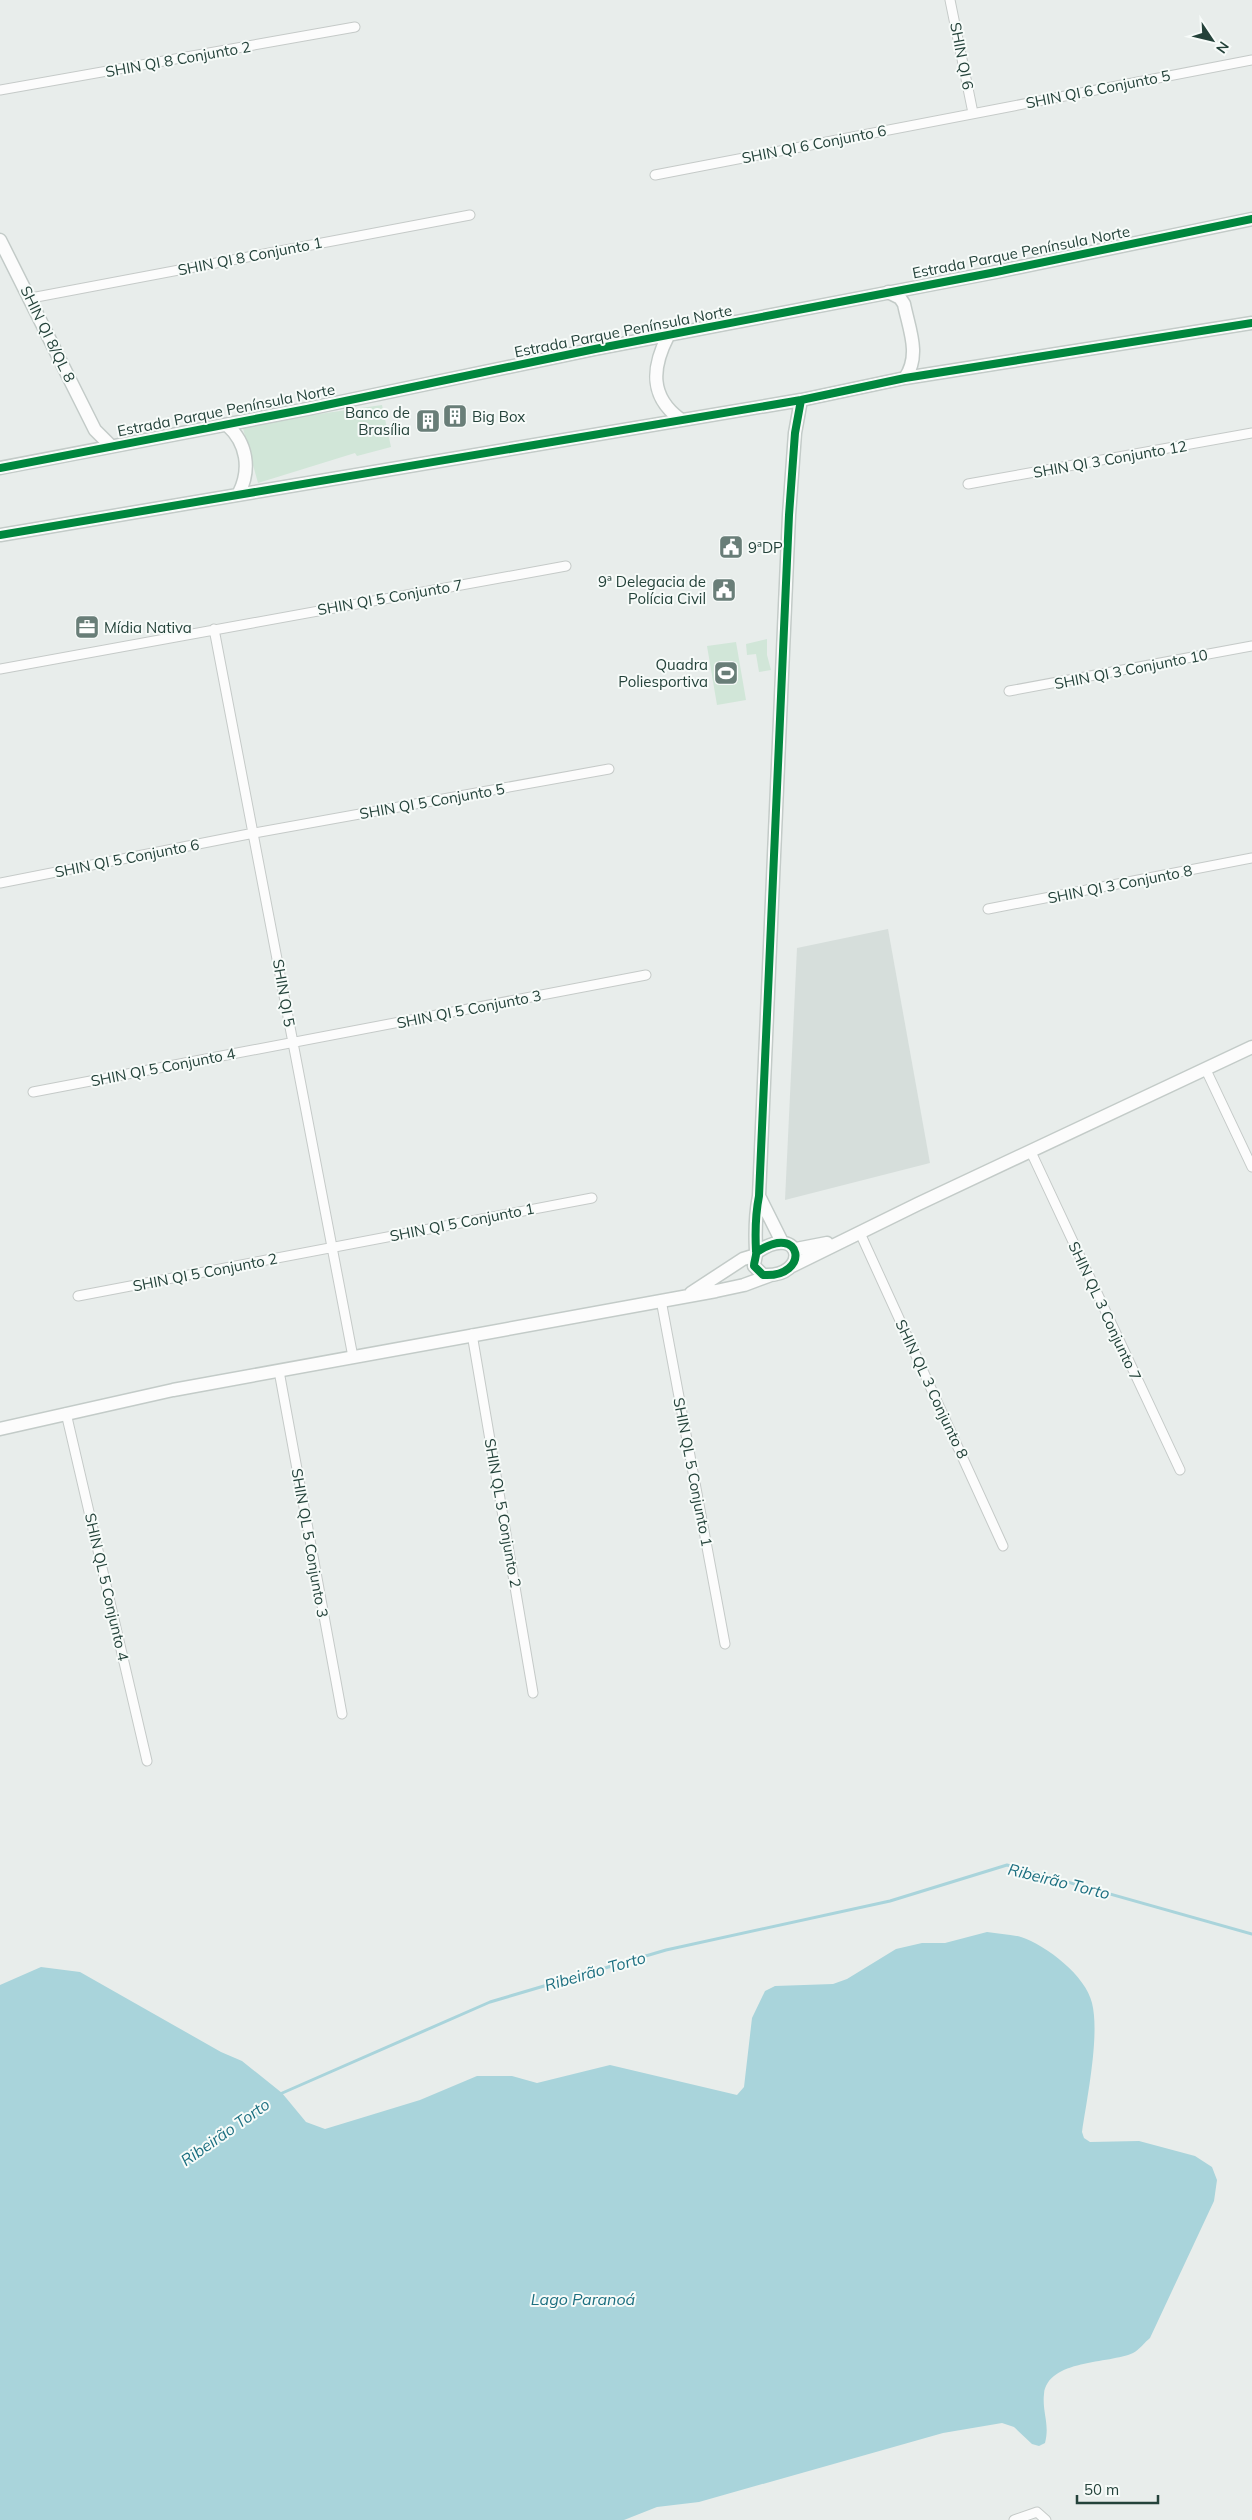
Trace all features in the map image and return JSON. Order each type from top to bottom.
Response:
[{"type":"main road","name":"Estrada Parque Península Norte","points":[[0,468],[227,425],[1252,219]]},
{"type":"main road","name":"SHIN QI 8/QL 8","points":[[0,240],[31,298],[95,430],[111,446]]},
{"type":"main road","points":[[888,292],[900,298],[904,304],[915,355],[912,369],[905,378]]},
{"type":"main road","points":[[2,531],[400,469],[680,419],[785,403],[905,378],[1252,323]]},
{"type":"main road","points":[[668,336],[656,363],[656,382],[666,407],[680,419]]},
{"type":"main road","points":[[771,1275],[758,1272],[754,1266],[756,1254],[754,1229],[759,1196],[778,747],[795,433],[800,400]]},
{"type":"main road","points":[[785,403],[795,433]]},
{"type":"main road","points":[[227,425],[238,437],[246,460],[245,480],[239,493]]},
{"type":"main road","points":[[86,451],[95,430]]},
{"type":"main road","points":[[0,1429],[173,1390],[744,1285],[785,1271],[844,1239],[1252,1048]]},
{"type":"main road","points":[[759,1196],[782,1242]]},
{"type":"main road","points":[[796,1249],[844,1239]]},
{"type":"main road","points":[[689,1294],[743,1259],[756,1254],[773,1243],[782,1242],[796,1249],[797,1255],[792,1266]]},
{"type":"street","name":"SHIN QI 6","points":[[950,0],[973,113]]},
{"type":"street","name":"SHIN QI 8 Conjunto 2","points":[[0,90],[355,27]]},
{"type":"street","name":"SHIN QI 6 Conjunto 5","points":[[973,113],[1252,60]]},
{"type":"street","name":"SHIN QI 6 Conjunto 6","points":[[655,175],[973,113]]},
{"type":"street","name":"SHIN QI 8 Conjunto 1","points":[[31,298],[470,215]]},
{"type":"street","name":"SHIN QI 3 Conjunto 12","points":[[968,484],[1252,433]]},
{"type":"street","name":"SHIN QI 5 Conjunto 7","points":[[0,669],[566,566]]},
{"type":"street","name":"SHIN QI 5","points":[[214,629],[353,1357]]},
{"type":"street","name":"SHIN QI 3 Conjunto 10","points":[[1009,691],[1252,646]]},
{"type":"street","name":"SHIN QI 5 Conjunto 5","points":[[254,833],[609,769]]},
{"type":"street","name":"SHIN QI 5 Conjunto 6","points":[[0,883],[254,833]]},
{"type":"street","name":"SHIN QI 3 Conjunto 8","points":[[988,909],[1252,858]]},
{"type":"street","name":"SHIN QI 5 Conjunto 3","points":[[293,1042],[646,975]]},
{"type":"street","name":"SHIN QI 5 Conjunto 4","points":[[34,1092],[293,1042]]},
{"type":"street","points":[[1206,1070],[1252,1167]]},
{"type":"street","name":"SHIN QL 3 Conjunto 7","points":[[1031,1152],[1180,1470]]},
{"type":"street","name":"SHIN QI 5 Conjunto 1","points":[[331,1247],[592,1198]]},
{"type":"street","name":"SHIN QL 3 Conjunto 8","points":[[860,1233],[1004,1546]]},
{"type":"street","name":"SHIN QI 5 Conjunto 2","points":[[78,1296],[331,1247]]},
{"type":"street","name":"SHIN QL 5 Conjunto 1","points":[[661,1300],[726,1644]]},
{"type":"street","name":"SHIN QL 5 Conjunto 2","points":[[472,1334],[533,1693]]},
{"type":"street","name":"SHIN QL 5 Conjunto 3","points":[[279,1371],[342,1714]]},
{"type":"street","name":"SHIN QL 5 Conjunto 4","points":[[66,1413],[147,1761]]},
{"type":"street","points":[[1014,2520],[1031,2512],[1037,2512],[1046,2520]]},
{"type":"shaded area","points":[[888,929],[930,1163],[785,1200],[797,948]]},
{"type":"green space","points":[[382,405],[391,447],[357,456],[355,453],[258,483],[242,425]]},
{"type":"green space","points":[[767,639],[767,655],[771,670],[759,672],[756,654],[747,655],[746,644]]},
{"type":"green space","name":"Quadra Poliesportiva","points":[[736,642],[746,700],[717,705],[707,646]]},
{"type":"water","name":"Lago Paranoá","points":[[987,1932],[1021,1937],[1042,1947],[1073,1972],[1082,1982],[1088,1993],[1092,2003],[1095,2032],[1092,2067],[1082,2132],[1084,2138],[1090,2142],[1139,2141],[1195,2156],[1212,2167],[1217,2180],[1214,2201],[1150,2338],[1133,2353],[1081,2364],[1056,2374],[1048,2383],[1044,2394],[1047,2430],[1045,2443],[1039,2446],[1032,2444],[1014,2427],[1002,2423],[943,2433],[699,2502],[657,2507],[624,2520],[0,2520],[0,1985],[41,1967],[80,1972],[221,2052],[242,2061],[282,2093],[306,2122],[325,2129],[420,2100],[477,2076],[512,2076],[537,2083],[610,2065],[737,2095],[744,2087],[752,2018],[765,1991],[775,1986],[833,1984],[847,1979],[896,1949],[922,1943],[945,1943]]},
{"type":"waterway","name":"Ribeirão Torto","points":[[280,2094],[490,2002],[666,1950],[890,1901],[1007,1865],[1252,1934]]},
{"type":"cycle path","points":[[0,468],[307,409],[595,349],[996,272],[1252,219]]},
{"type":"cycle path","points":[[0,535],[801,400],[905,378],[1252,323]]},
{"type":"cycle path","points":[[757,1252],[772,1244],[784,1243],[792,1246],[795,1253],[794,1261],[789,1268],[778,1274],[763,1275],[754,1266],[759,1196],[789,515],[795,433],[801,400]]},
{"type":"place","name":"Big Box","points":[[455,416]]},
{"type":"place","name":"Banco de Brasília","points":[[428,421]]},
{"type":"place","name":"9ªDP","points":[[731,547]]},
{"type":"place","name":"9ª Delegacia de Polícia Civil","points":[[724,590]]},
{"type":"place","name":"Mídia Nativa","points":[[87,627]]},
{"type":"place","name":"Quadra Poliesportiva","points":[[726,673]]}]
